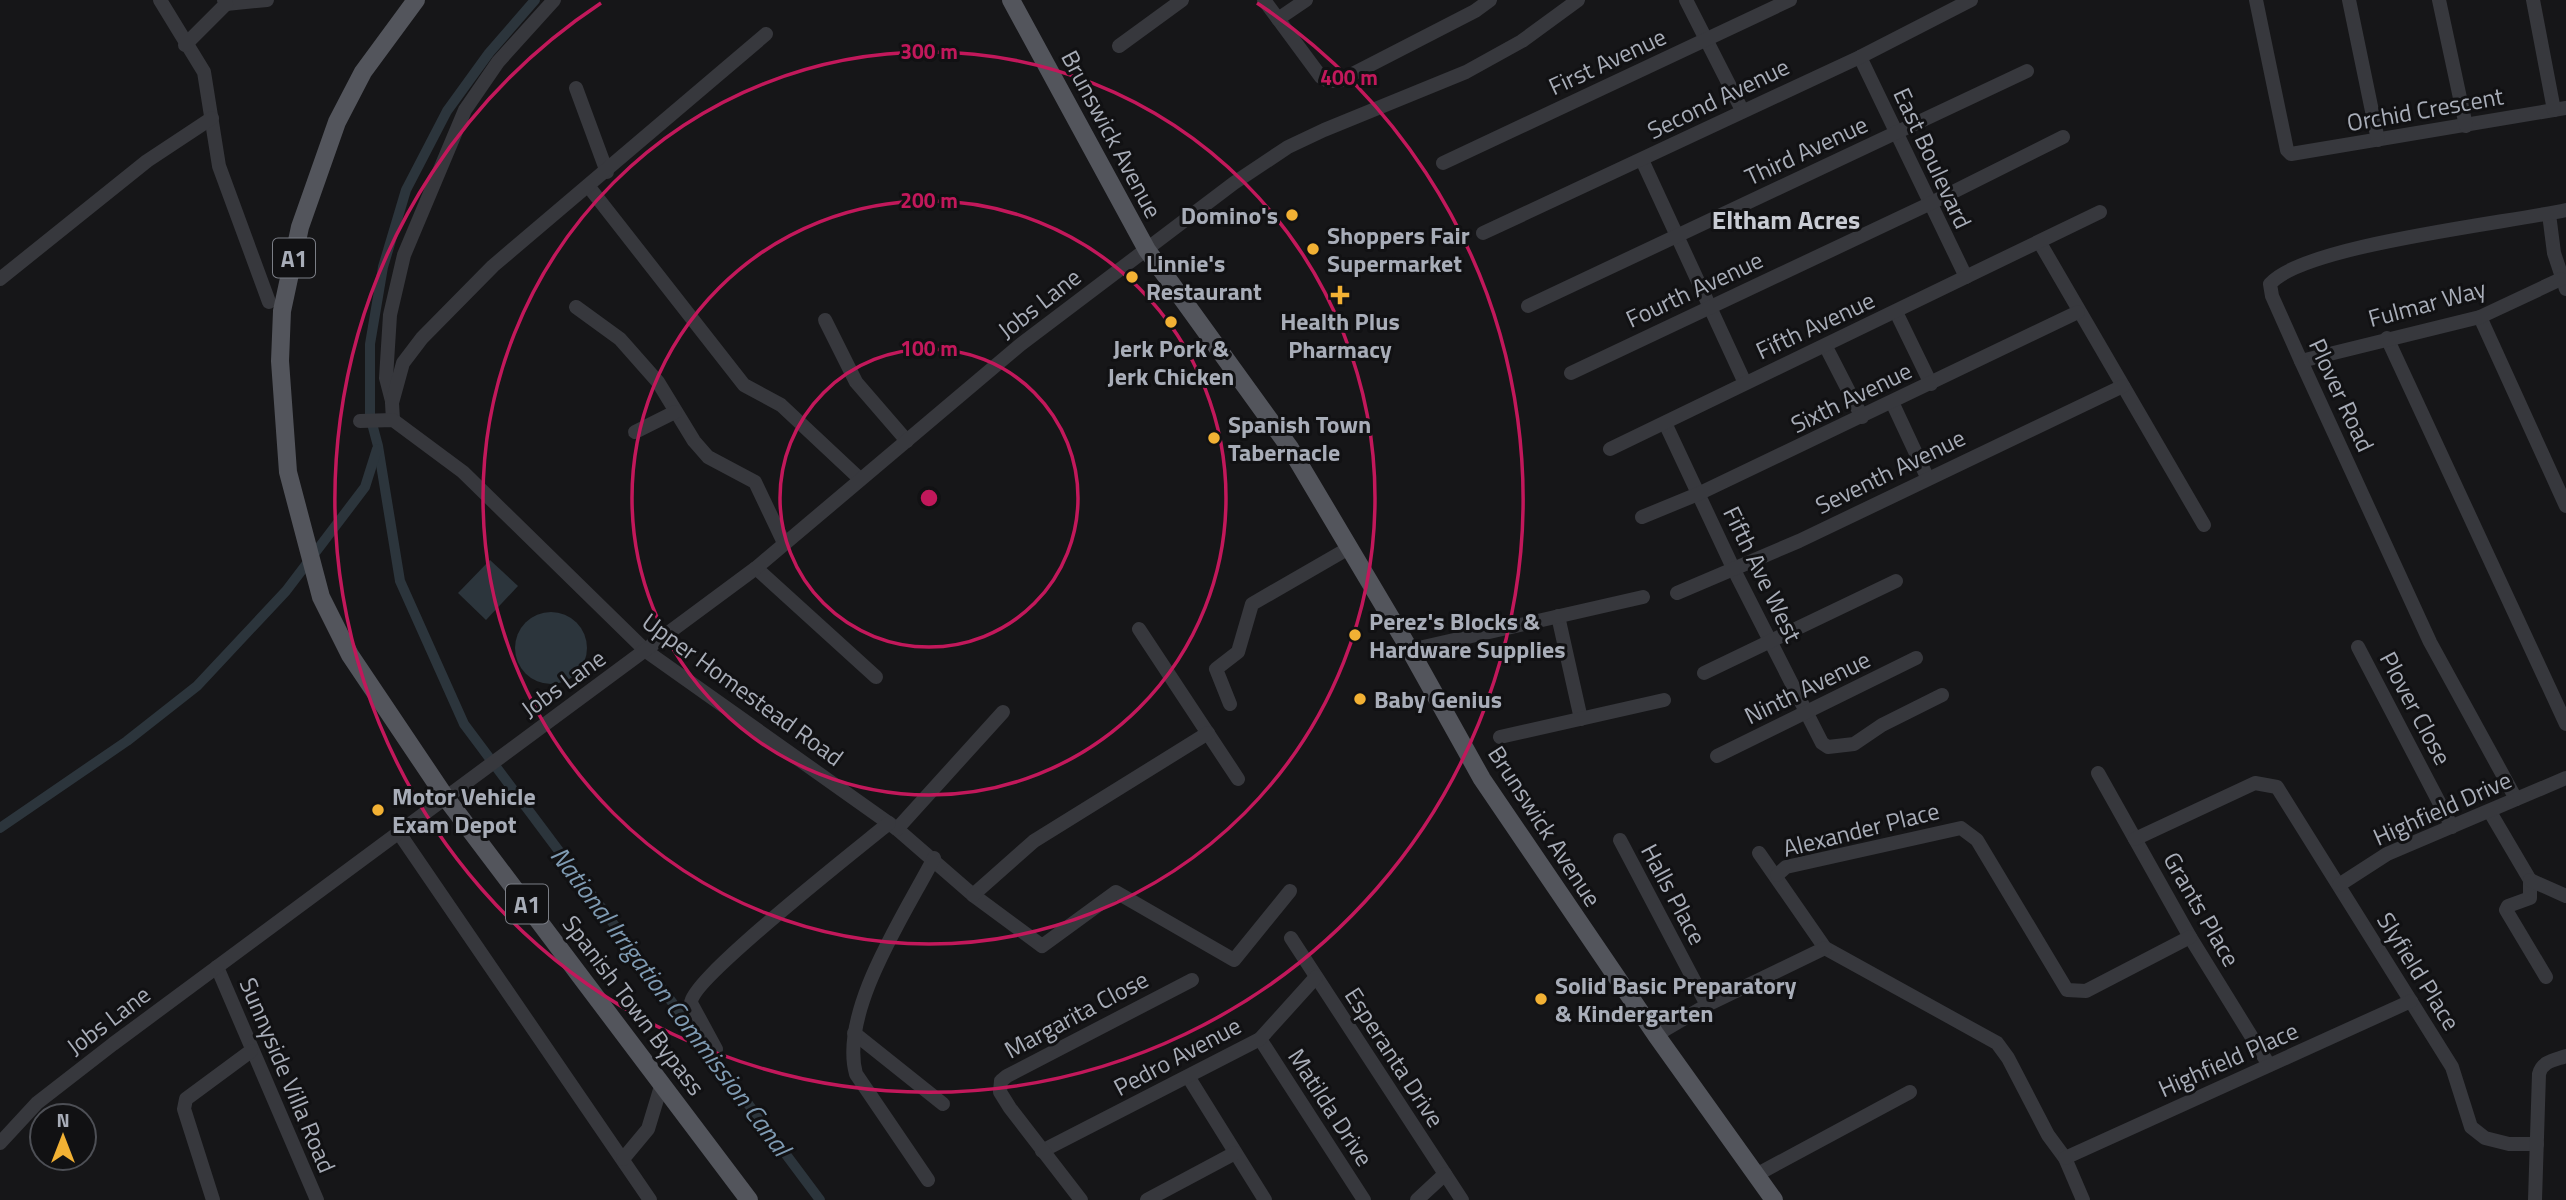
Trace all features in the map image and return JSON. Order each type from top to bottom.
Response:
[{"type":"main road","name":"Spanish Town Bypass","points":[[416,0],[363,72],[337,122],[300,227],[282,311],[280,361],[288,472],[321,597],[350,655],[446,798],[749,1200]]},
{"type":"main road","name":"Brunswick Avenue","points":[[1012,0],[1147,250],[1290,448],[1410,650],[1482,779],[1656,1035],[1774,1200]]},
{"type":"street","points":[[160,0],[185,45],[204,72],[219,166],[269,302]]},
{"type":"street","points":[[185,45],[225,2],[268,0]]},
{"type":"street","points":[[392,403],[386,378],[390,315],[404,255],[465,110],[498,62],[554,0]]},
{"type":"street","points":[[1119,46],[1182,0]]},
{"type":"street","points":[[1264,0],[1321,77],[1328,81],[1339,81],[1490,0]]},
{"type":"street","points":[[1278,19],[1306,0]]},
{"type":"street","name":"Jobs Lane","points":[[0,1143],[37,1103],[756,568],[1020,345],[1234,183],[1288,147],[1466,72],[1522,41],[1578,0]]},
{"type":"street","points":[[1686,0],[1742,110]]},
{"type":"street","name":"First Avenue","points":[[1443,163],[1790,0]]},
{"type":"street","name":"Second Avenue","points":[[1483,233],[1860,57],[1971,0]]},
{"type":"street","name":"Orchid Crescent","points":[[2256,0],[2287,150],[2291,154],[2560,109]]},
{"type":"street","points":[[2348,0],[2378,140]]},
{"type":"street","points":[[2439,0],[2466,126]]},
{"type":"street","points":[[2533,0],[2560,109]]},
{"type":"street","points":[[360,421],[390,419],[403,363],[422,338],[493,266],[607,172],[766,34]]},
{"type":"street","name":"East Boulevard","points":[[1860,57],[1966,277]]},
{"type":"street","name":"Third Avenue","points":[[1528,306],[2027,71]]},
{"type":"street","points":[[576,88],[607,172]]},
{"type":"street","points":[[0,279],[147,162],[212,118]]},
{"type":"street","name":"Fourth Avenue","points":[[1571,373],[1929,204],[2063,137]]},
{"type":"street","points":[[1642,160],[1745,383]]},
{"type":"street","points":[[589,187],[744,385],[781,405],[860,479]]},
{"type":"street","name":"Plover Road","points":[[2516,799],[2430,642],[2272,296],[2270,284],[2278,274],[2311,261],[2430,233],[2566,210]]},
{"type":"street","name":"Fifth Avenue","points":[[1610,449],[2101,212]]},
{"type":"street","points":[[2549,214],[2554,253],[2564,284]]},
{"type":"street","points":[[2040,243],[2204,525]]},
{"type":"street","name":"Fulmar Way","points":[[2301,360],[2480,317],[2564,284]]},
{"type":"street","points":[[576,307],[620,340],[658,382],[675,412],[708,457],[755,481],[784,543]]},
{"type":"street","points":[[1896,312],[1931,384]]},
{"type":"street","name":"Sixth Avenue","points":[[1642,517],[1698,495],[2078,312]]},
{"type":"street","points":[[2480,317],[2566,506]]},
{"type":"street","points":[[825,320],[856,382],[907,441]]},
{"type":"street","points":[[2387,338],[2566,724]]},
{"type":"street","points":[[1826,347],[1862,417]]},
{"type":"street","name":"Seventh Avenue","points":[[1677,593],[1734,570],[2123,386]]},
{"type":"street","points":[[1892,402],[1927,477]]},
{"type":"street","points":[[635,432],[675,412]]},
{"type":"street","name":"Upper Homestead Road","points":[[390,419],[463,472],[646,651],[893,826],[934,858],[973,895],[1042,946],[1116,892],[1234,960],[1290,891]]},
{"type":"street","name":"Fifth Ave West","points":[[1665,423],[1734,570],[1822,743],[1828,747],[1854,744],[1882,725],[1942,695]]},
{"type":"street","points":[[1230,704],[1215,671],[1237,652],[1252,604],[1349,548]]},
{"type":"street","points":[[756,568],[876,677]]},
{"type":"street","points":[[1704,673],[1896,582]]},
{"type":"street","points":[[1410,650],[1643,597]]},
{"type":"street","points":[[1558,616],[1581,719]]},
{"type":"street","points":[[1139,629],[1238,779]]},
{"type":"street","name":"Plover Close","points":[[2358,647],[2452,827]]},
{"type":"street","name":"Ninth Avenue","points":[[1717,756],[1916,658]]},
{"type":"street","points":[[1500,737],[1664,700]]},
{"type":"street","points":[[716,1049],[691,1003],[692,994],[722,963],[893,826],[1003,712]]},
{"type":"street","points":[[973,895],[1034,841],[1208,733]]},
{"type":"street","name":"Grants Place","points":[[2098,773],[2190,937],[2269,1065]]},
{"type":"street","name":"Highfield Drive","points":[[2339,885],[2388,854],[2566,778]]},
{"type":"street","name":"Slyfield Place","points":[[2135,839],[2255,783],[2277,787],[2452,1067],[2471,1126],[2486,1138],[2509,1144],[2537,1144]]},
{"type":"street","points":[[2490,812],[2530,880],[2529,898],[2508,906],[2506,910],[2546,977]]},
{"type":"street","name":"Alexander Place","points":[[1777,875],[1786,867],[1961,828],[1977,841],[2067,990],[2085,991],[2190,937]]},
{"type":"street","points":[[399,833],[650,1200]]},
{"type":"street","name":"Halls Place","points":[[1620,840],[1707,1005]]},
{"type":"street","points":[[1759,853],[1777,875],[1779,884],[1825,948],[1997,1042],[2048,1135],[2065,1158],[2083,1200]]},
{"type":"street","points":[[928,1180],[856,1074],[851,1055],[862,1001],[934,858]]},
{"type":"street","points":[[2530,880],[2566,896]]},
{"type":"street","name":"Esperanta Drive","points":[[1290,938],[1462,1200]]},
{"type":"street","points":[[1656,1035],[1707,1005],[1825,948]]},
{"type":"street","name":"Sunnyside Villa Road","points":[[217,967],[317,1200]]},
{"type":"street","name":"Pedro Avenue","points":[[1042,1151],[1189,1078],[1260,1039],[1315,977]]},
{"type":"street","name":"Margarita Close","points":[[1081,1200],[1000,1092],[1002,1082],[1007,1076],[1192,980]]},
{"type":"street","name":"Highfield Place","points":[[2065,1158],[2411,1001]]},
{"type":"street","points":[[854,1033],[943,1104]]},
{"type":"street","name":"Matilda Drive","points":[[1260,1039],[1364,1200]]},
{"type":"street","points":[[213,1200],[184,1109],[186,1099],[251,1051]]},
{"type":"street","points":[[2535,1200],[2541,1067],[2566,1056]]},
{"type":"street","points":[[1189,1078],[1265,1200]]},
{"type":"street","points":[[623,1159],[648,1129],[662,1083]]},
{"type":"street","points":[[1756,1175],[1910,1092]]},
{"type":"street","points":[[1147,1200],[1236,1153]]},
{"type":"street","points":[[1417,1200],[1445,1174]]},
{"type":"shaded area","points":[[490,560],[518,586],[486,620],[458,593]]},
{"type":"shaded area","points":[[551,612],[565,615],[577,622],[584,634],[587,648],[584,662],[577,674],[565,681],[551,684],[537,681],[525,674],[518,662],[515,648],[518,634],[525,622],[537,615]]},
{"type":"waterway","name":"National Irrigation Commission Canal","points":[[535,0],[489,53],[447,111],[406,190],[383,267],[370,344],[370,416],[378,446],[400,581],[464,724],[820,1200]]},
{"type":"waterway","points":[[0,828],[127,741],[197,686],[286,591],[365,487],[377,449]]},
{"type":"place","name":"Domino's","points":[[1292,215]]},
{"type":"place","name":"Shoppers Fair Supermarket","points":[[1313,249]]},
{"type":"place","name":"Linnie's Restaurant","points":[[1132,277]]},
{"type":"place","name":"Health Plus Pharmacy","points":[[1340,295]]},
{"type":"place","name":"Jerk Pork & Jerk Chicken","points":[[1171,322]]},
{"type":"place","name":"Spanish Town Tabernacle","points":[[1214,438]]},
{"type":"place","name":"Perez's Blocks & Hardware Supplies","points":[[1355,635]]},
{"type":"place","name":"Baby Genius","points":[[1360,699]]},
{"type":"place","name":"Motor Vehicle Exam Depot","points":[[378,810]]},
{"type":"place","name":"Solid Basic Preparatory & Kindergarten","points":[[1541,999]]},
{"type":"district","name":"Eltham Acres","points":[[1786,219]]}]
